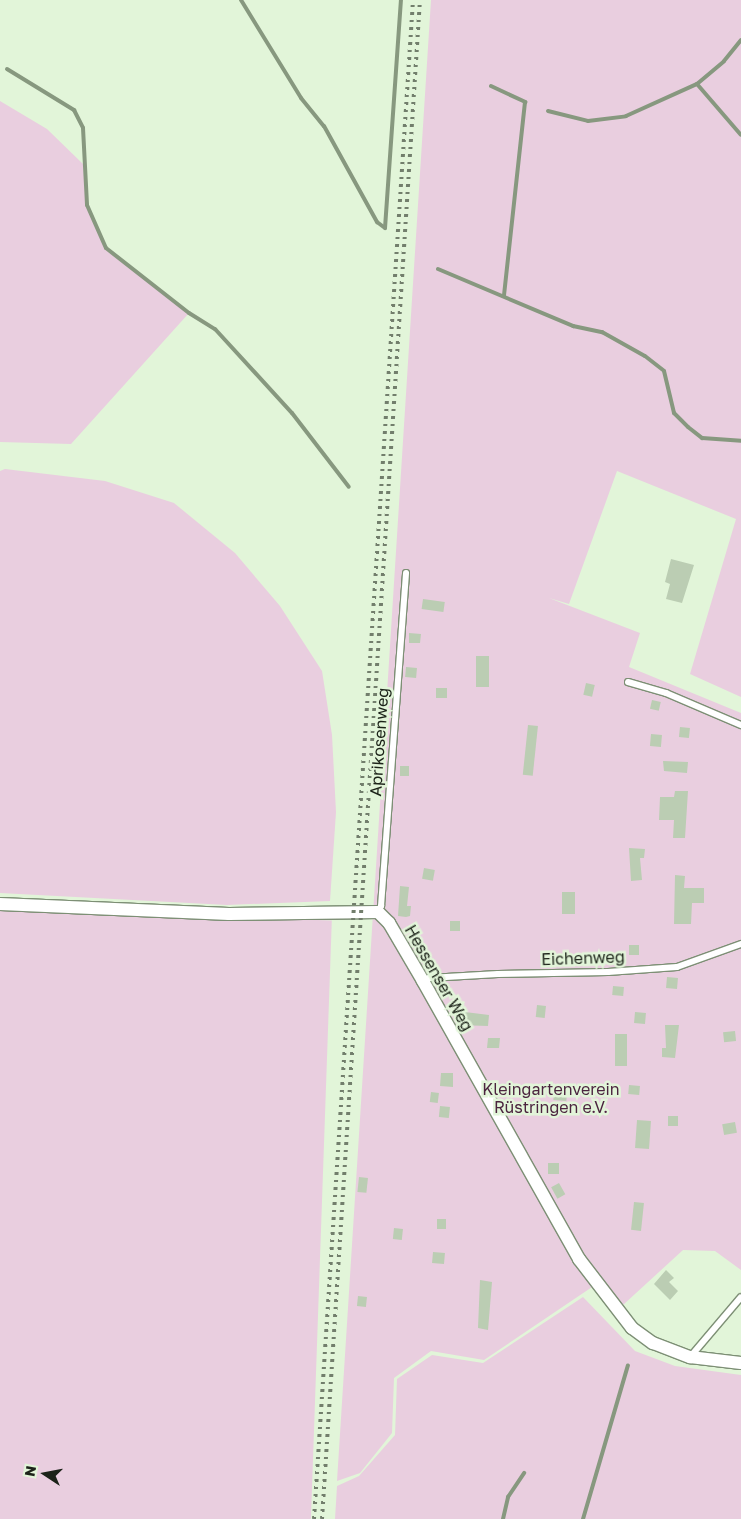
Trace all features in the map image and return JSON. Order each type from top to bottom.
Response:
[{"type":"street","points":[[0,904],[228,914],[378,912]]},
{"type":"street","name":"Hessenser Weg","points":[[378,912],[389,923],[423,981],[579,1259],[632,1328],[654,1343],[690,1357],[741,1363]]},
{"type":"lane","name":"Aprikosenweg","points":[[378,912],[382,906],[406,573]]},
{"type":"lane","points":[[628,682],[666,693],[741,725]]},
{"type":"lane","name":"Eichenweg","points":[[423,981],[429,978],[488,974],[608,972],[677,967],[741,944]]},
{"type":"lane","points":[[690,1357],[741,1297]]},
{"type":"green space","name":"Kleingartenverein Rüstringen e.V.","points":[[431,0],[741,0],[741,697],[690,674],[736,519],[617,471],[569,604],[549,598],[640,633],[629,667],[741,713],[741,1270],[715,1251],[683,1250],[623,1305],[601,1281],[484,1360],[431,1351],[394,1378],[392,1433],[360,1473],[337,1481]]},
{"type":"green space","points":[[0,101],[47,129],[83,164],[87,205],[106,248],[189,313],[71,444],[0,442]]},
{"type":"green space","points":[[5,469],[105,481],[174,503],[235,553],[280,606],[322,671],[332,735],[336,812],[330,901],[227,905],[0,893],[0,471]]},
{"type":"green space","points":[[0,909],[332,921],[311,1519],[0,1519]]},
{"type":"green space","points":[[583,1297],[635,1351],[675,1366],[741,1375],[741,1519],[335,1519],[337,1486],[359,1476],[395,1435],[397,1379],[432,1355],[483,1363]]},
{"type":"building","points":[[671,559],[694,565],[682,603],[666,599],[670,584],[665,582]]},
{"type":"building","points":[[423,599],[445,602],[443,612],[422,609]]},
{"type":"building","points":[[409,633],[421,634],[420,643],[409,643]]},
{"type":"building","points":[[476,656],[489,656],[489,687],[476,687]]},
{"type":"building","points":[[406,667],[417,668],[416,678],[405,677]]},
{"type":"building","points":[[586,683],[595,685],[592,697],[583,695]]},
{"type":"building","points":[[436,688],[447,688],[447,698],[436,698]]},
{"type":"building","points":[[652,700],[661,702],[659,711],[650,709]]},
{"type":"building","points":[[528,725],[538,726],[533,776],[523,775]]},
{"type":"building","points":[[680,727],[690,728],[689,738],[679,737]]},
{"type":"building","points":[[651,734],[662,735],[661,747],[650,746]]},
{"type":"building","points":[[663,761],[688,762],[687,773],[664,771]]},
{"type":"building","points":[[400,766],[409,766],[409,776],[400,776]]},
{"type":"building","points":[[675,791],[688,791],[685,838],[673,838],[674,820],[659,820],[660,797],[674,797]]},
{"type":"building","points":[[629,848],[645,849],[644,858],[640,858],[642,880],[631,881]]},
{"type":"building","points":[[424,868],[435,870],[433,881],[422,879]]},
{"type":"building","points":[[675,875],[685,876],[684,888],[704,888],[704,903],[692,903],[691,924],[674,924]]},
{"type":"building","points":[[400,886],[409,887],[407,906],[411,906],[410,916],[398,916]]},
{"type":"building","points":[[562,892],[575,892],[575,914],[562,914]]},
{"type":"building","points":[[450,921],[460,921],[460,931],[450,931]]},
{"type":"building","points":[[629,945],[639,945],[639,955],[629,955]]},
{"type":"building","points":[[667,977],[678,978],[677,989],[666,988]]},
{"type":"building","points":[[613,986],[624,987],[623,996],[612,995]]},
{"type":"building","points":[[537,1005],[546,1006],[545,1018],[536,1017]]},
{"type":"building","points":[[457,1011],[489,1015],[488,1026],[457,1025]]},
{"type":"building","points":[[635,1012],[646,1013],[645,1024],[634,1023]]},
{"type":"building","points":[[665,1025],[679,1025],[675,1058],[662,1057],[662,1048],[666,1048]]},
{"type":"building","points":[[735,1031],[736,1041],[724,1042],[723,1032]]},
{"type":"building","points":[[615,1034],[627,1034],[627,1066],[615,1066]]},
{"type":"building","points":[[488,1038],[500,1038],[499,1048],[487,1048]]},
{"type":"building","points":[[441,1073],[453,1073],[453,1087],[440,1086]]},
{"type":"building","points":[[629,1085],[640,1086],[639,1095],[628,1094]]},
{"type":"building","points":[[554,1091],[567,1092],[566,1101],[553,1100]]},
{"type":"building","points":[[431,1092],[439,1093],[438,1103],[430,1102]]},
{"type":"building","points":[[440,1106],[450,1107],[449,1118],[439,1117]]},
{"type":"building","points":[[668,1116],[678,1116],[678,1126],[668,1126]]},
{"type":"building","points":[[637,1120],[651,1121],[649,1149],[635,1148]]},
{"type":"building","points":[[735,1122],[737,1133],[724,1135],[722,1124]]},
{"type":"building","points":[[548,1163],[559,1163],[559,1174],[548,1174]]},
{"type":"building","points":[[359,1177],[368,1178],[366,1193],[357,1192]]},
{"type":"building","points":[[559,1183],[565,1194],[557,1199],[551,1187]]},
{"type":"building","points":[[634,1202],[644,1203],[641,1231],[631,1230]]},
{"type":"building","points":[[437,1219],[446,1219],[446,1229],[437,1229]]},
{"type":"building","points":[[394,1228],[403,1229],[402,1240],[393,1239]]},
{"type":"building","points":[[433,1252],[445,1253],[444,1264],[432,1263]]},
{"type":"building","points":[[666,1270],[674,1278],[669,1282],[678,1291],[670,1300],[654,1284]]},
{"type":"building","points":[[480,1280],[492,1282],[488,1330],[478,1328]]},
{"type":"building","points":[[358,1296],[367,1297],[366,1307],[357,1306]]},
{"type":"waterway","points":[[241,0],[301,98],[324,126],[377,222],[385,228]]},
{"type":"waterway","points":[[385,228],[401,0]]},
{"type":"waterway","points":[[697,84],[724,61],[741,40]]},
{"type":"waterway","points":[[7,69],[74,110],[83,128],[87,205],[106,248],[189,313],[215,329],[292,413],[349,487]]},
{"type":"waterway","points":[[548,111],[588,121],[626,116],[697,84],[741,135]]},
{"type":"waterway","points":[[491,86],[525,102],[504,296]]},
{"type":"waterway","points":[[438,269],[573,326],[602,332],[645,356],[664,371],[674,413],[688,427],[702,438],[741,441]]},
{"type":"waterway","points":[[583,1519],[628,1365]]},
{"type":"waterway","points":[[503,1519],[508,1497],[524,1473]]},
{"type":"railway","points":[[314,1519],[413,0]]},
{"type":"railway","points":[[322,1519],[420,0]]}]
